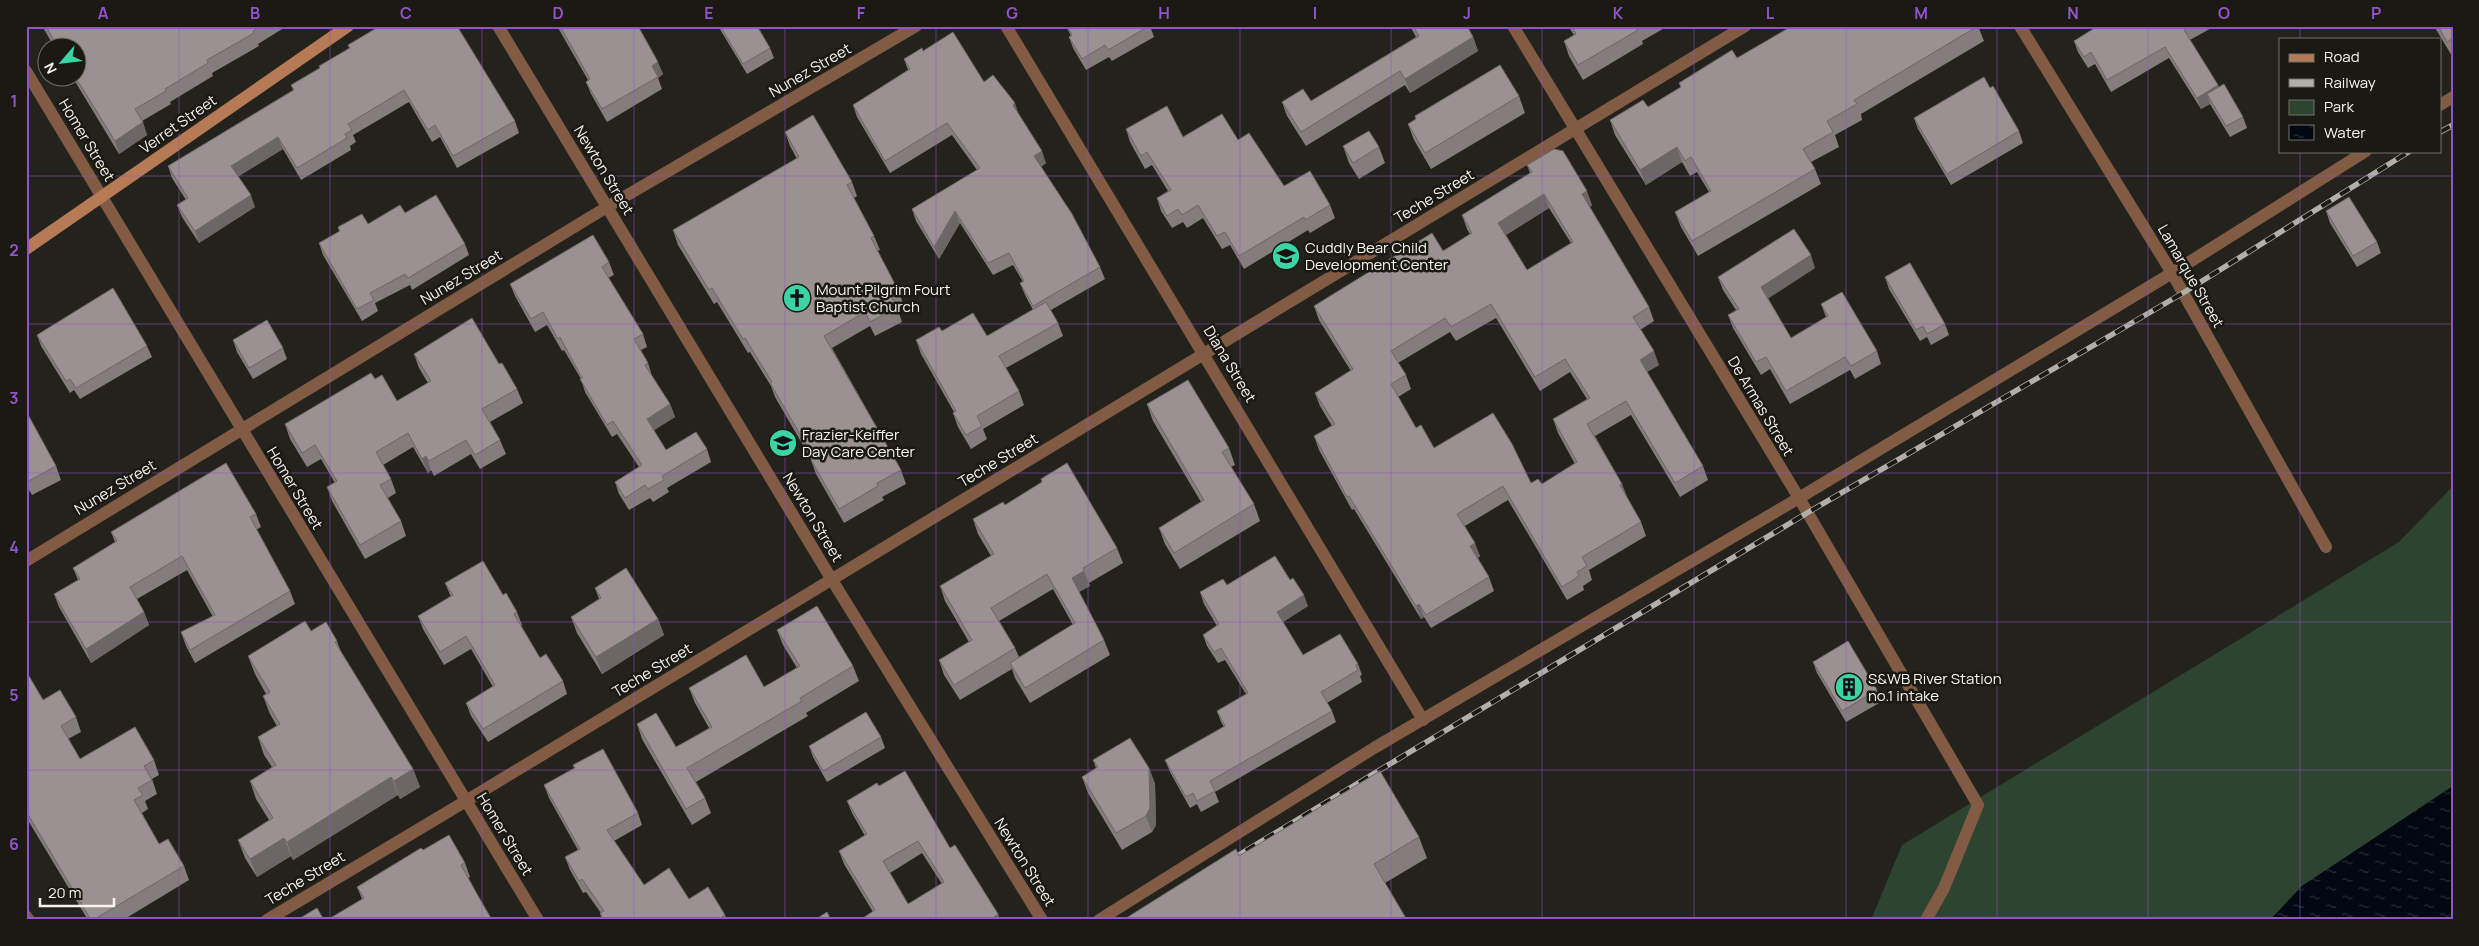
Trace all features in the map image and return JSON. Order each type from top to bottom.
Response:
[{"type":"street","name":"Verret Street","points":[[26,248],[348,26]]},
{"type":"street","name":"Newton Street","points":[[498,26],[832,580],[1042,920]]},
{"type":"street","name":"Nunez Street","points":[[26,561],[607,207],[916,26]]},
{"type":"street","name":"Diana Street","points":[[1006,26],[1423,720]]},
{"type":"street","name":"De Armas Street","points":[[1513,26],[1799,498],[1978,804],[1944,888],[1926,920]]},
{"type":"street","name":"Teche Street","points":[[267,920],[1745,26]]},
{"type":"street","name":"Lamarque Street","points":[[2020,26],[2172,273],[2326,547]]},
{"type":"street","name":"Homer Street","points":[[26,71],[538,920]]},
{"type":"street","points":[[2442,104],[2453,97]]},
{"type":"street","points":[[1100,920],[1423,720],[1799,498],[2172,273],[2364,152]]},
{"type":"street","points":[[26,916],[29,920]]},
{"type":"green space","points":[[2453,486],[2453,786],[2302,886],[2270,920],[1871,920],[1902,845],[2399,542]]},
{"type":"water","points":[[2453,786],[2453,920],[2270,920],[2302,886]]},
{"type":"building","points":[[46,26],[261,26],[253,31],[254,33],[207,60],[208,63],[165,89],[166,91],[135,109],[143,122],[115,141],[82,88],[88,88],[88,38],[53,38]]},
{"type":"building","points":[[380,26],[395,26],[396,29],[401,26],[457,26],[515,121],[453,156],[435,125],[428,130],[404,90],[348,124],[352,130],[345,134],[347,138],[297,168],[278,137],[231,166],[251,195],[195,231],[177,205],[188,198],[168,166],[294,90],[291,85],[320,68],[319,66],[350,48],[348,45]]},
{"type":"building","points":[[560,26],[638,26],[658,62],[652,66],[658,77],[602,109],[586,82],[590,79]]},
{"type":"building","points":[[720,26],[757,26],[770,48],[743,64]]},
{"type":"building","points":[[1067,26],[1149,26],[1108,50],[1105,45],[1082,59],[1069,37],[1072,35]]},
{"type":"building","points":[[1413,26],[1467,26],[1473,37],[1405,79],[1400,71],[1301,132],[1282,102],[1303,89],[1311,101],[1419,36]]},
{"type":"building","points":[[1572,26],[1638,26],[1636,27],[1638,30],[1578,65],[1564,41],[1576,34]]},
{"type":"building","points":[[1792,26],[1978,26],[1854,100],[1857,104],[1827,121],[1833,132],[1803,149],[1815,169],[1692,241],[1675,212],[1711,191],[1691,157],[1685,161],[1677,147],[1640,170],[1610,120],[1643,100],[1648,107],[1681,87],[1679,83],[1732,50],[1737,58]]},
{"type":"building","points":[[2098,26],[2190,26],[2184,30],[2218,85],[2197,98],[2165,47],[2107,80],[2091,52],[2084,57],[2074,41]]},
{"type":"building","points":[[2438,26],[2453,26],[2453,38],[2447,42]]},
{"type":"building","points":[[953,32],[984,82],[993,75],[1015,103],[1013,105],[1042,151],[1034,156],[1072,214],[1100,267],[1033,306],[1020,283],[1024,281],[1009,253],[988,263],[955,211],[934,247],[912,209],[980,168],[947,123],[885,161],[853,105],[910,69],[904,59],[922,48],[923,51]]},
{"type":"building","points":[[1500,65],[1519,96],[1425,153],[1408,124],[1416,119],[1415,116]]},
{"type":"building","points":[[1984,77],[1990,88],[1993,86],[2019,131],[1947,174],[1914,118]]},
{"type":"building","points":[[2224,84],[2243,117],[2226,126],[2207,94]]},
{"type":"building","points":[[1167,106],[1183,137],[1222,114],[1238,140],[1249,133],[1284,186],[1310,171],[1330,205],[1305,220],[1304,217],[1239,256],[1225,232],[1217,236],[1198,205],[1182,215],[1178,209],[1167,216],[1157,198],[1171,190],[1147,152],[1141,156],[1126,129]]},
{"type":"building","points":[[813,115],[852,182],[847,185],[874,236],[871,238],[899,292],[891,296],[897,308],[870,322],[865,312],[824,336],[901,470],[877,483],[878,486],[839,509],[811,460],[814,458],[770,383],[772,382],[712,288],[709,290],[673,230],[799,157],[785,132]]},
{"type":"building","points":[[1369,131],[1379,147],[1353,163],[1343,146]]},
{"type":"building","points":[[1554,149],[1563,151],[1587,191],[1582,194],[1649,307],[1633,317],[1654,351],[1640,360],[1703,466],[1675,483],[1626,401],[1587,424],[1622,484],[1620,485],[1641,522],[1582,557],[1587,566],[1577,572],[1579,576],[1562,587],[1503,486],[1457,514],[1475,543],[1470,546],[1489,577],[1426,615],[1419,604],[1416,606],[1349,496],[1347,497],[1314,436],[1335,424],[1315,393],[1353,369],[1314,306],[1432,233],[1443,251],[1472,233],[1462,215],[1532,172],[1527,165]],"holes":[[[1544,194],[1573,242],[1527,270],[1498,223]],[[1491,304],[1535,377],[1565,359],[1590,398],[1553,419],[1577,462],[1542,484],[1538,479],[1531,483],[1512,444],[1493,413],[1434,448],[1421,425],[1416,428],[1391,384],[1406,375],[1391,351],[1445,318],[1451,327]]]},
{"type":"building","points":[[436,195],[465,244],[408,278],[405,274],[370,293],[374,300],[357,309],[319,243],[340,231],[338,227],[362,214],[368,224],[400,205],[405,213]]},
{"type":"building","points":[[2349,197],[2377,242],[2353,256],[2326,211]]},
{"type":"building","points":[[1794,229],[1811,255],[1761,287],[1791,338],[1828,316],[1821,304],[1842,292],[1877,351],[1851,366],[1845,357],[1786,391],[1766,357],[1756,362],[1728,315],[1739,309],[1718,277]]},
{"type":"building","points":[[593,235],[609,262],[602,267],[643,334],[634,339],[648,363],[645,365],[670,404],[647,419],[666,450],[696,432],[707,449],[662,476],[664,480],[648,489],[645,485],[625,498],[615,482],[642,465],[613,421],[607,425],[580,379],[582,378],[560,337],[558,339],[543,312],[531,319],[510,284]]},
{"type":"building","points":[[1910,263],[1945,324],[1927,334],[1923,326],[1916,330],[1885,277]]},
{"type":"building","points":[[113,288],[147,346],[76,388],[70,379],[66,381],[37,335]]},
{"type":"building","points":[[1046,302],[1058,323],[999,356],[1019,391],[977,416],[982,426],[966,435],[953,413],[956,411],[916,340],[939,327],[942,331],[973,313],[987,336]]},
{"type":"building","points":[[472,318],[499,364],[502,363],[517,389],[482,409],[500,440],[475,455],[466,440],[429,461],[426,456],[422,459],[408,433],[376,452],[391,479],[380,485],[401,521],[360,545],[327,487],[337,481],[315,445],[302,453],[285,424],[371,373],[375,379],[382,375],[397,401],[431,381],[414,354]]},
{"type":"building","points":[[267,320],[283,348],[249,368],[233,340]]},
{"type":"building","points":[[1188,380],[1229,448],[1222,452],[1254,504],[1174,553],[1159,528],[1204,500],[1147,404]]},
{"type":"building","points":[[26,411],[56,466],[27,482],[26,481]]},
{"type":"building","points":[[226,463],[256,514],[250,517],[290,591],[190,650],[181,632],[215,615],[182,556],[130,587],[144,612],[86,649],[54,594],[80,579],[73,568],[117,541],[111,532]]},
{"type":"building","points":[[1067,463],[1117,548],[1083,568],[1084,571],[1072,578],[1104,640],[1025,688],[1010,663],[1075,623],[1047,574],[991,608],[1015,648],[954,685],[939,660],[972,640],[940,586],[994,554],[973,519],[1003,502],[1005,505],[1042,482],[1041,479]]},
{"type":"building","points":[[1275,556],[1290,580],[1293,578],[1304,595],[1277,612],[1303,655],[1340,634],[1358,664],[1356,665],[1358,670],[1321,692],[1332,711],[1210,781],[1215,791],[1197,801],[1193,793],[1186,797],[1165,760],[1225,726],[1217,711],[1248,693],[1221,648],[1214,652],[1203,635],[1219,624],[1200,592],[1223,579],[1227,585]]},
{"type":"building","points":[[483,561],[503,595],[506,593],[517,612],[514,614],[540,658],[546,654],[563,681],[483,729],[466,703],[495,685],[466,636],[440,652],[418,616],[453,595],[445,583]]},
{"type":"building","points":[[626,568],[658,619],[596,657],[571,617],[601,598],[595,588]]},
{"type":"building","points":[[817,606],[853,666],[800,698],[802,701],[687,768],[705,798],[686,809],[637,724],[656,713],[676,747],[712,727],[689,688],[746,655],[764,687],[800,666],[777,630]]},
{"type":"building","points":[[305,621],[311,631],[326,622],[337,641],[335,642],[413,769],[394,781],[391,777],[287,842],[284,838],[250,859],[238,840],[273,818],[250,781],[276,765],[258,737],[280,724],[263,696],[270,692],[248,656]]},
{"type":"building","name":"S&WB River Station no.1 intake","points":[[1848,641],[1877,690],[1842,711],[1813,662]]},
{"type":"building","points":[[26,671],[43,700],[60,690],[76,717],[61,726],[80,759],[135,727],[154,760],[144,766],[152,780],[138,788],[143,795],[134,800],[159,844],[168,839],[184,866],[93,920],[91,920],[26,811]]},
{"type":"building","points":[[866,712],[881,737],[823,771],[809,746]]},
{"type":"building","points":[[1130,738],[1149,768],[1150,808],[1146,816],[1116,833],[1082,777],[1098,767],[1093,760]]},
{"type":"building","points":[[603,749],[638,813],[607,830],[644,885],[669,868],[689,899],[708,887],[725,915],[717,920],[604,920],[600,913],[604,911],[582,879],[579,881],[565,857],[580,849],[544,785],[575,768],[573,765]]},
{"type":"building","points":[[905,771],[950,848],[955,845],[998,914],[990,920],[860,920],[875,910],[839,851],[867,834],[847,801],[877,783],[879,786]],"holes":[[[918,841],[944,882],[908,904],[883,861]]]},
{"type":"building","points":[[1380,771],[1419,837],[1374,864],[1407,920],[1123,920],[1236,849],[1239,856]]},
{"type":"building","points":[[449,835],[465,863],[461,865],[492,920],[327,920],[364,898],[357,887],[421,848],[423,850]]},
{"type":"building","points":[[317,908],[324,920],[297,920]]},
{"type":"building","points":[[827,912],[831,920],[815,920]]},
{"type":"railway","points":[[2442,131],[2453,125]]},
{"type":"railway","points":[[1227,862],[1807,513],[2183,293],[2408,152]]},
{"type":"place","name":"Cuddly Bear Child Development Center","points":[[1286,256]]},
{"type":"place","name":"Mount Pilgrim Fourt Baptist Church","points":[[797,298]]},
{"type":"place","name":"Frazier-Keiffer Day Care Center","points":[[783,443]]},
{"type":"place","name":"S&WB River Station no.1 intake","points":[[1849,687]]}]
